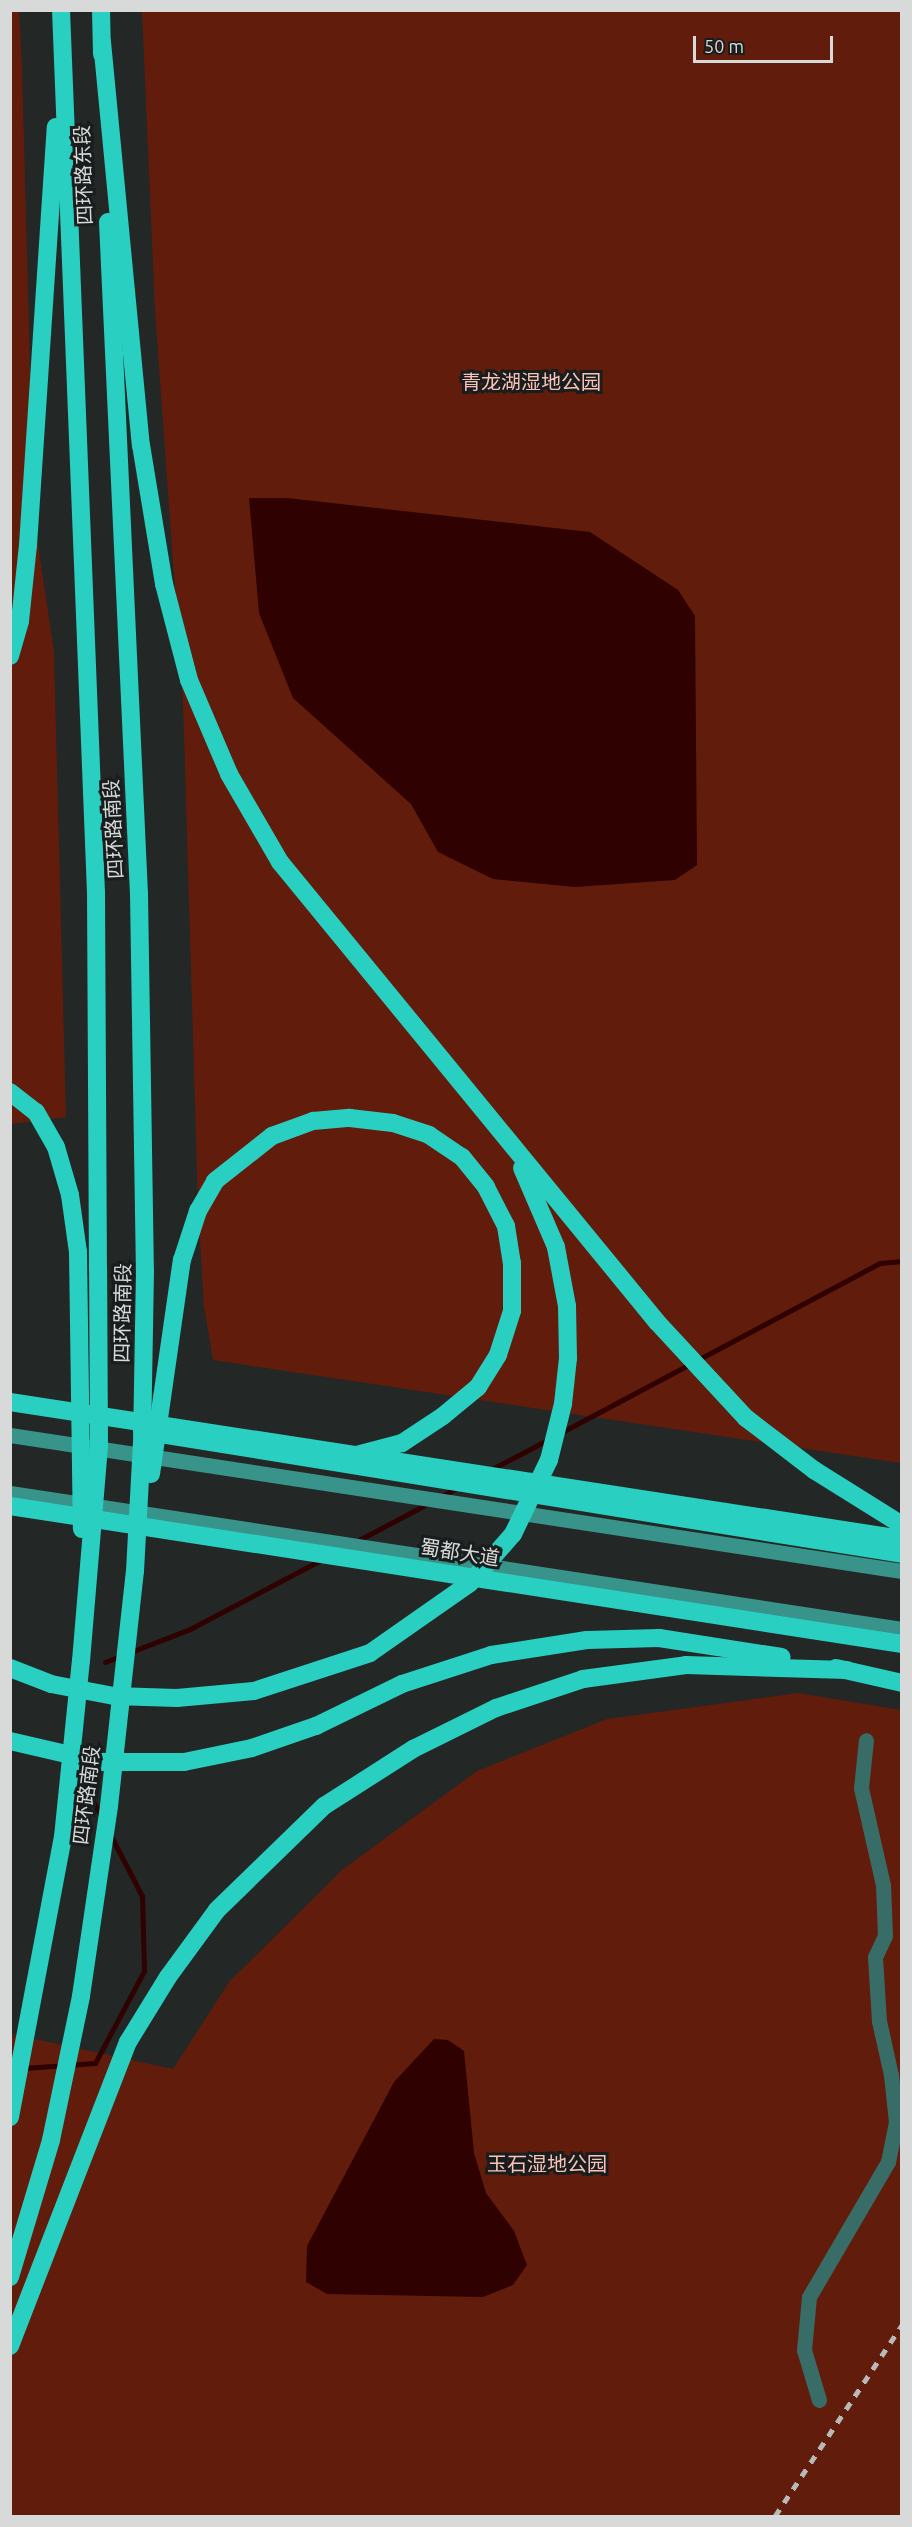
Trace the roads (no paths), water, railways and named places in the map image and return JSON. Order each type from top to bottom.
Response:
[{"type":"highway","name":"四环路东段","points":[[61,10],[74,337]]},
{"type":"highway","name":"四环路东段","points":[[101,10],[111,337]]},
{"type":"highway","points":[[10,656],[20,621],[28,545],[40,336],[62,42]]},
{"type":"highway","points":[[102,42],[141,445],[164,584],[189,680],[229,774],[280,862],[657,1322],[746,1418],[814,1470],[902,1526]]},
{"type":"highway","name":"四环路南段","points":[[10,2117],[63,1837],[81,1662],[99,1445],[96,892],[74,337]]},
{"type":"highway","name":"四环路南段","points":[[10,2277],[51,2140],[81,1996],[109,1806],[135,1571],[142,1443],[145,1271],[139,894],[111,337]]},
{"type":"highway","points":[[10,1092],[36,1112],[56,1147],[70,1195],[78,1252],[82,1364],[81,1662]]},
{"type":"highway","points":[[135,1571],[182,1260],[198,1211],[215,1181],[272,1136],[313,1121],[350,1118],[393,1123],[429,1135],[462,1158],[486,1187],[506,1226],[512,1263],[512,1311],[498,1355],[478,1387],[443,1416],[402,1443],[333,1462]]},
{"type":"highway","points":[[10,1668],[51,1684],[114,1696],[177,1698],[254,1691],[370,1653],[470,1583],[513,1534],[549,1460],[563,1404],[568,1358],[567,1306],[556,1247],[515,1151]]},
{"type":"highway","points":[[10,1402],[902,1539]]},
{"type":"highway","points":[[10,1410],[902,1554]]},
{"type":"highway","name":"蜀都大道","points":[[10,1506],[902,1644]]},
{"type":"highway","points":[[10,1741],[101,1762],[184,1762],[252,1748],[316,1726],[402,1684],[491,1655],[587,1640],[659,1638],[745,1650],[902,1683]]},
{"type":"highway","points":[[10,2346],[128,2042],[168,1977],[218,1910],[269,1857],[324,1806],[413,1749],[496,1708],[583,1679],[686,1665],[847,1670]]},
{"type":"main road","points":[[10,1435],[902,1571]]},
{"type":"main road","points":[[10,1493],[902,1629]]},
{"type":"street","points":[[819,2400],[804,2350],[809,2297],[888,2162],[896,2122],[891,2074],[879,2021],[874,1957],[885,1936],[883,1885],[861,1788],[866,1740]]},
{"type":"waterway","points":[[562,1432],[880,1263],[902,1261]]},
{"type":"waterway","points":[[490,1470],[551,1438]]},
{"type":"waterway","points":[[440,1497],[458,1487]]},
{"type":"waterway","points":[[355,1542],[429,1503]]},
{"type":"waterway","points":[[105,1662],[190,1629],[323,1559]]},
{"type":"waterway","points":[[84,1785],[102,1818]]},
{"type":"waterway","points":[[24,2068],[95,2063],[144,1971],[142,1896],[110,1834]]},
{"type":"railway","points":[[775,2516],[902,2325]]},
{"type":"park label","name":"青龙湖湿地公园","points":[[531,381]]},
{"type":"park label","name":"玉石湿地公园","points":[[547,2163]]}]
